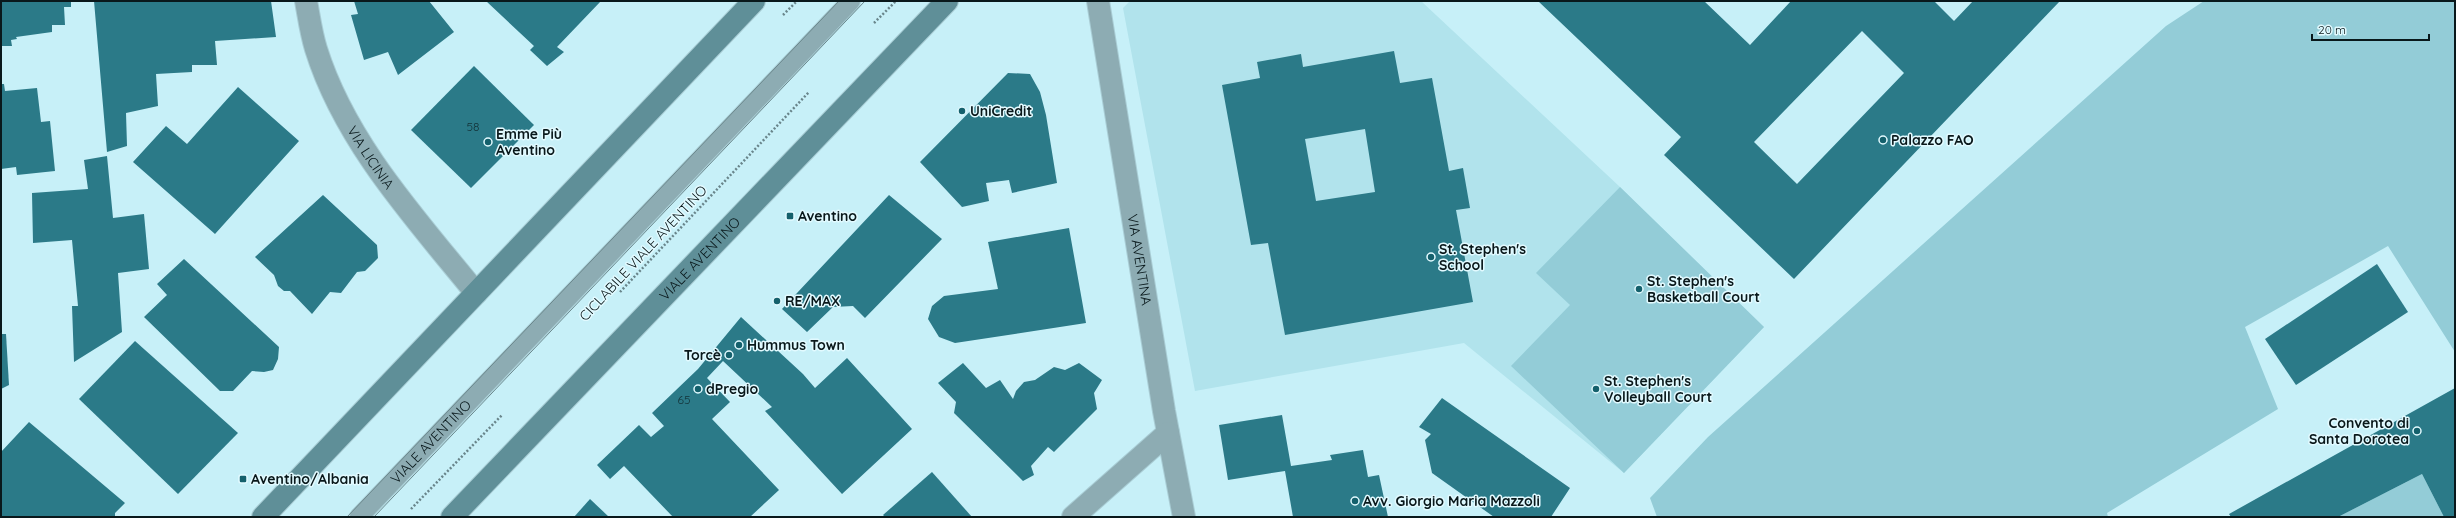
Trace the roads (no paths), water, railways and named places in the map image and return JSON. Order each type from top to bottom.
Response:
[{"type":"main road","points":[[263,517],[754,1]]},
{"type":"main road","name":"VIALE AVENTINO","points":[[452,517],[947,1]]},
{"type":"street","name":"VIA LICINIA","points":[[306,1],[312,36],[321,65],[334,96],[358,139],[388,183],[476,293]]},
{"type":"street","name":"VIA AVENTINA","points":[[1098,1],[1168,433],[1184,517]]},
{"type":"street","points":[[1073,517],[1168,433]]},
{"type":"lane","name":"VIALE AVENTINO","points":[[359,517],[851,1]]},
{"type":"tram line","points":[[347,517],[839,1]]},
{"type":"tram line","points":[[374,517],[865,1]]},
{"type":"place","name":"UniCredit","points":[[962,111]]},
{"type":"place","name":"Palazzo FAO","points":[[1883,140]]},
{"type":"place","name":"Emme Più Aventino","points":[[488,142]]},
{"type":"place","name":"Aventino","points":[[790,216]]},
{"type":"place","name":"St. Stephen's School","points":[[1431,257]]},
{"type":"place","name":"St. Stephen's Basketball Court","points":[[1639,289]]},
{"type":"place","name":"RE/MAX","points":[[777,301]]},
{"type":"place","name":"Hummus Town","points":[[739,345]]},
{"type":"place","name":"Torcè","points":[[729,355]]},
{"type":"place","name":"dPregio","points":[[698,389]]},
{"type":"place","name":"St. Stephen's Volleyball Court","points":[[1596,389]]},
{"type":"place","name":"Convento di Santa Dorotea","points":[[2417,431]]},
{"type":"place","name":"Aventino/Albania","points":[[243,479]]},
{"type":"place","name":"Avv. Giorgio Maria Mazzoli","points":[[1355,501]]}]
